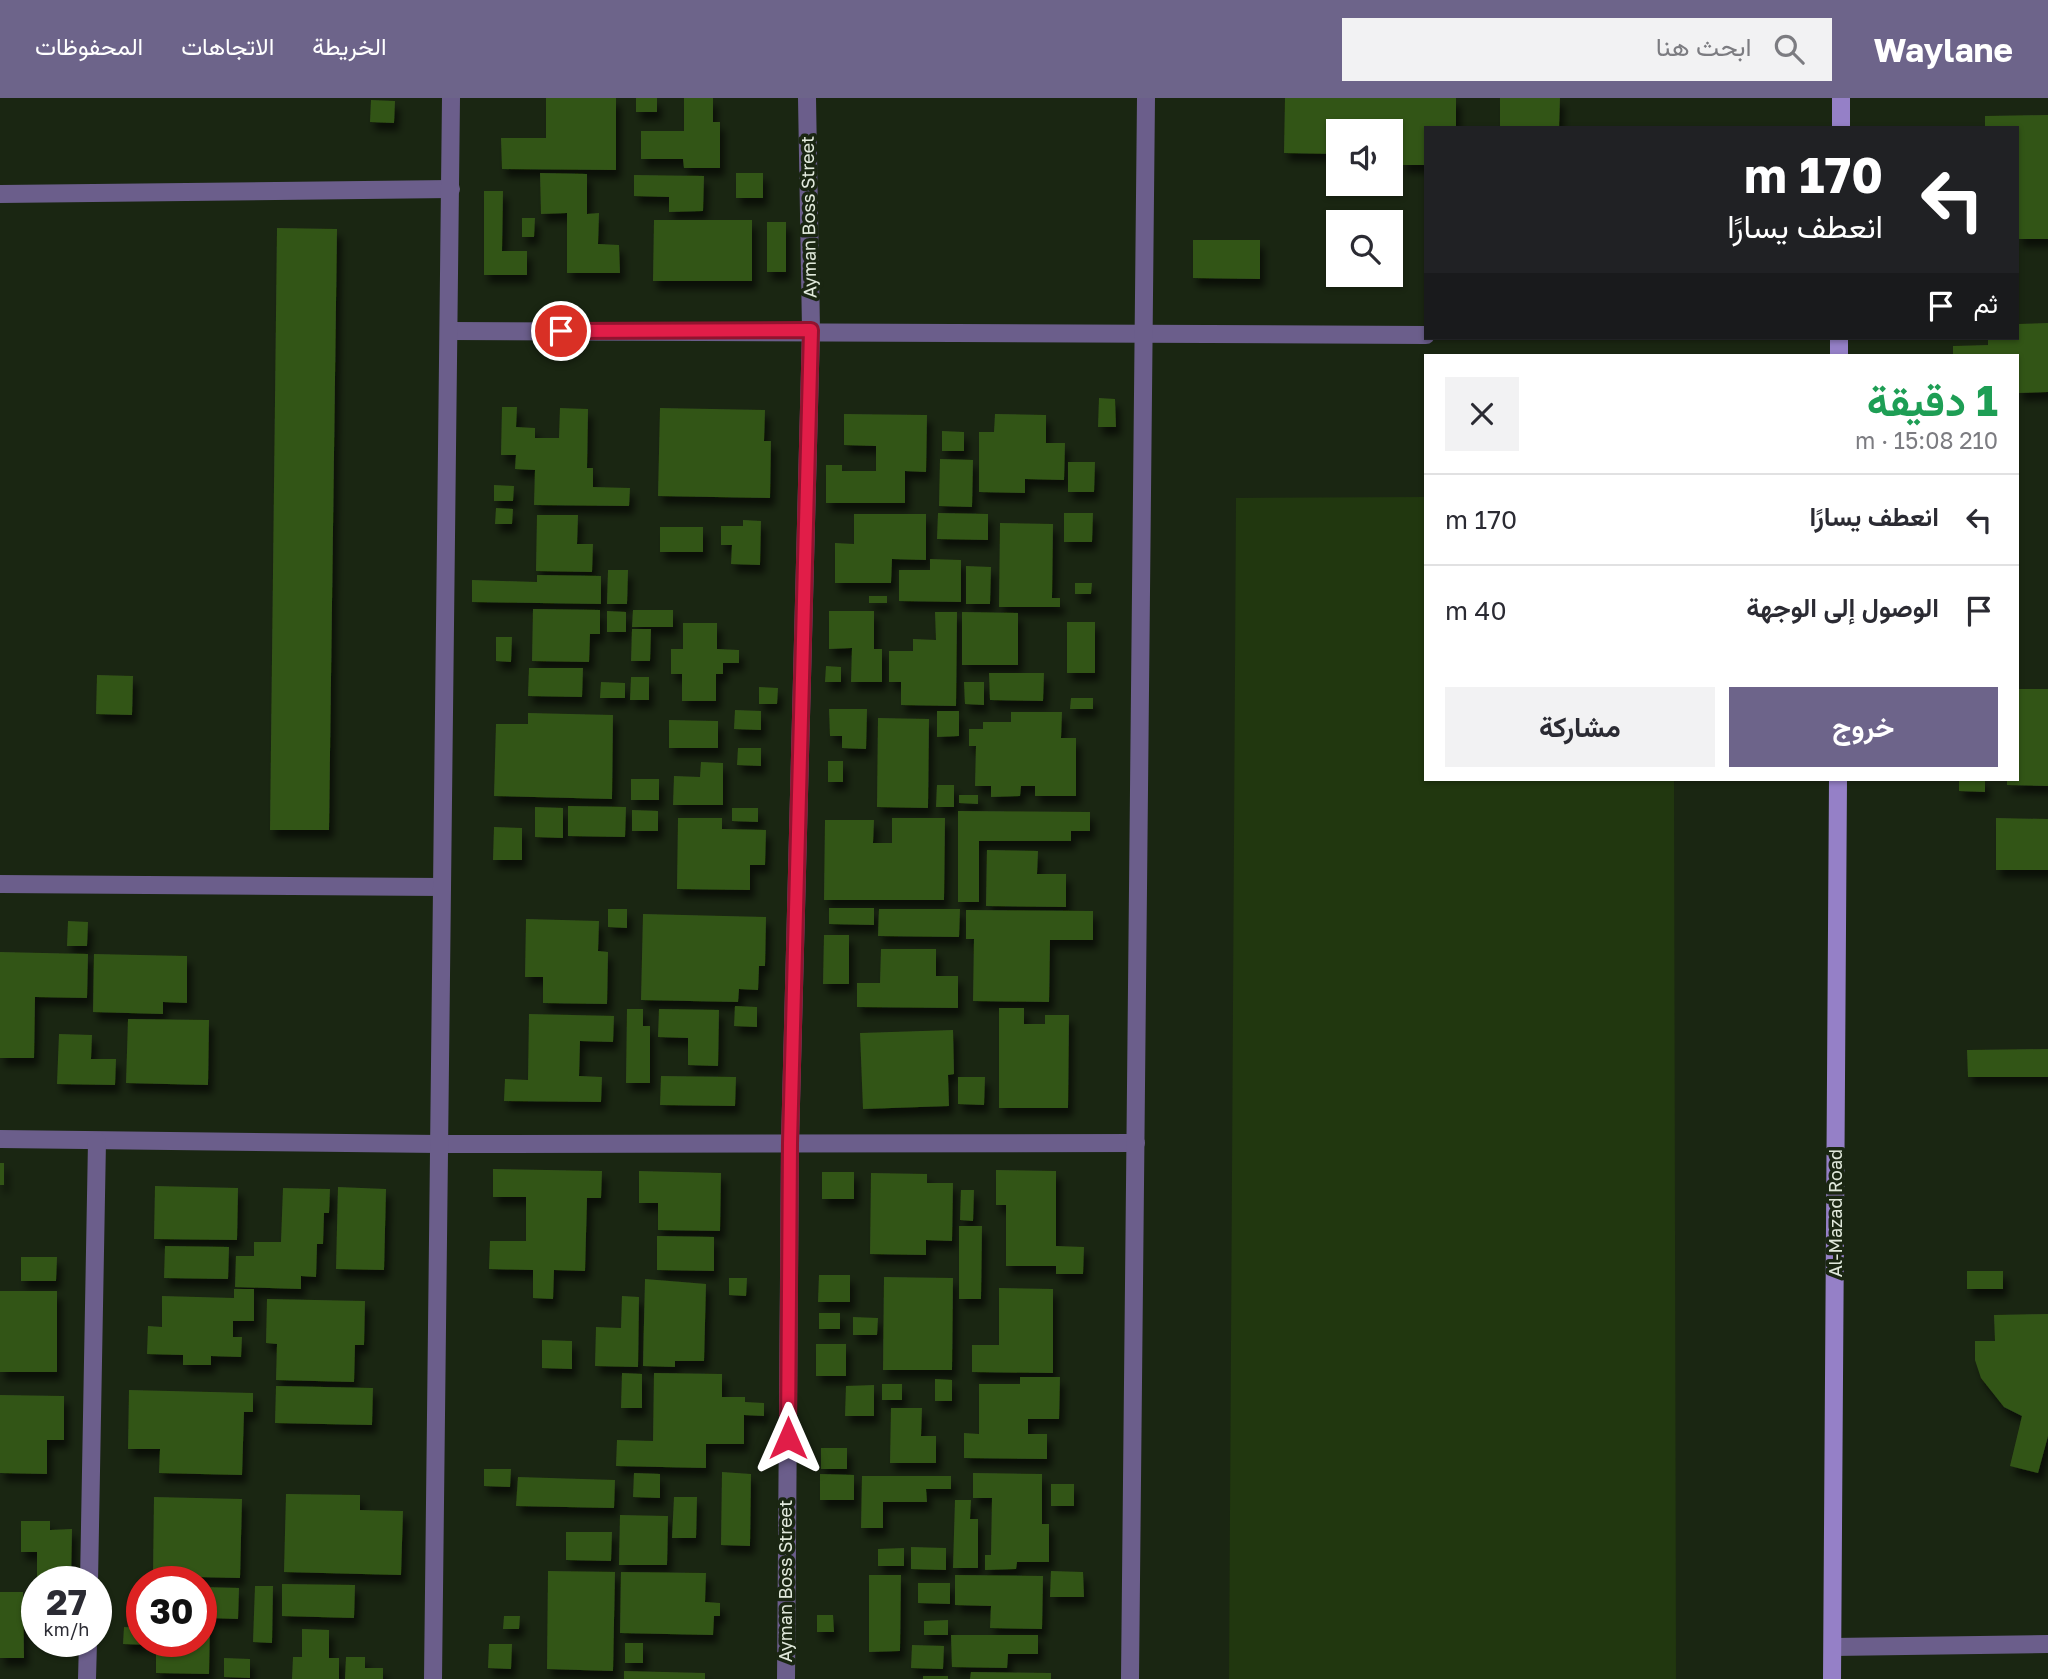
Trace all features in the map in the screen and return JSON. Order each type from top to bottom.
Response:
[{"type":"street","points":[[433,1679],[451,98]]},
{"type":"street","name":"Ayman Boss Street","points":[[786,1679],[790,1143],[811,330],[807,98]]},
{"type":"street","points":[[1130,1679],[1146,98]]},
{"type":"street","points":[[1841,98],[1841,126]]},
{"type":"street","points":[[0,194],[451,188]]},
{"type":"street","points":[[450,331],[811,330],[1143,336],[1424,335]]},
{"type":"street","name":"Al-Mazad Road","points":[[1832,1679],[1838,781]]},
{"type":"street","points":[[0,884],[442,887]]},
{"type":"street","points":[[0,1139],[439,1144],[1136,1143]]},
{"type":"street","points":[[89,1566],[97,1140]]},
{"type":"street","points":[[1833,1647],[2048,1644]]},
{"type":"street","points":[[87,1679],[88,1657]]},
{"type":"green space","points":[[1424,497],[1424,781],[1674,781],[1676,1679],[1229,1679],[1236,498]]},
{"type":"building","points":[[546,98],[616,98],[616,170],[502,169],[501,138],[546,138]]},
{"type":"building","points":[[636,98],[657,98],[657,112],[636,112]]},
{"type":"building","points":[[684,98],[713,98],[713,122],[720,122],[720,168],[684,168],[683,159],[641,159],[641,131],[684,131]]},
{"type":"building","points":[[1285,98],[1456,98],[1456,126],[1424,126],[1424,165],[1403,165],[1403,119],[1326,119],[1326,154],[1284,153]]},
{"type":"building","points":[[1500,98],[1560,98],[1559,126],[1500,126]]},
{"type":"building","points":[[371,100],[395,101],[394,123],[370,122]]},
{"type":"building","points":[[2048,115],[2048,239],[2019,239],[2019,126],[1985,126],[1985,116]]},
{"type":"building","points":[[540,173],[587,174],[587,214],[599,213],[598,244],[619,245],[620,273],[567,273],[567,213],[541,214]]},
{"type":"building","points":[[736,173],[763,173],[763,198],[736,198]]},
{"type":"building","points":[[634,175],[704,176],[703,211],[669,212],[669,197],[634,196]]},
{"type":"building","points":[[484,191],[503,191],[502,251],[527,251],[527,275],[484,275]]},
{"type":"building","points":[[522,218],[535,218],[534,237],[522,237]]},
{"type":"building","points":[[654,220],[752,220],[752,281],[653,281]]},
{"type":"building","points":[[767,222],[786,222],[786,272],[767,272]]},
{"type":"building","points":[[277,228],[337,229],[329,830],[270,830]]},
{"type":"building","points":[[1193,240],[1260,240],[1260,279],[1193,278]]},
{"type":"building","points":[[2048,323],[2048,392],[2019,393],[2019,354],[1953,354],[1953,346],[1988,345],[1988,340],[2019,340],[2019,324]]},
{"type":"building","points":[[1099,398],[1115,399],[1116,427],[1098,427]]},
{"type":"building","points":[[502,407],[517,407],[516,427],[535,428],[535,438],[559,438],[560,408],[588,409],[587,468],[593,468],[593,487],[630,488],[629,506],[534,505],[535,470],[515,469],[516,455],[501,455]]},
{"type":"building","points":[[660,408],[765,410],[764,441],[771,441],[770,498],[658,496]]},
{"type":"building","points":[[844,414],[927,415],[926,472],[905,471],[905,503],[826,503],[826,465],[842,465],[842,471],[876,471],[876,446],[844,445]]},
{"type":"building","points":[[995,414],[1046,415],[1046,443],[1065,443],[1064,480],[1025,479],[1025,493],[979,492],[979,432],[994,432]]},
{"type":"building","points":[[942,431],[964,432],[964,451],[942,451]]},
{"type":"building","points":[[940,459],[973,460],[972,507],[939,506]]},
{"type":"building","points":[[1068,462],[1095,462],[1094,492],[1068,492]]},
{"type":"building","points":[[494,485],[514,486],[513,501],[494,501]]},
{"type":"building","points":[[496,508],[513,509],[512,524],[495,524]]},
{"type":"building","points":[[938,513],[988,514],[988,540],[937,539]]},
{"type":"building","points":[[1064,513],[1093,513],[1092,542],[1064,542]]},
{"type":"building","points":[[854,514],[926,514],[926,560],[892,559],[891,583],[835,583],[835,543],[854,544]]},
{"type":"building","points":[[537,515],[578,515],[577,544],[593,544],[592,572],[536,571]]},
{"type":"building","points":[[743,520],[761,521],[760,565],[731,564],[732,545],[721,545],[721,526],[743,526]]},
{"type":"building","points":[[1000,523],[1053,524],[1052,598],[1060,598],[1060,607],[999,607]]},
{"type":"building","points":[[660,527],[703,527],[703,552],[660,552]]},
{"type":"building","points":[[930,559],[961,560],[961,602],[899,601],[899,570],[930,570]]},
{"type":"building","points":[[966,566],[991,567],[990,604],[966,604]]},
{"type":"building","points":[[608,570],[628,570],[627,604],[607,604]]},
{"type":"building","points":[[537,575],[601,576],[601,604],[472,602],[472,580],[537,582]]},
{"type":"building","points":[[1075,583],[1092,583],[1091,594],[1075,594]]},
{"type":"building","points":[[869,596],[887,596],[887,603],[869,603]]},
{"type":"building","points":[[533,609],[600,610],[600,634],[590,634],[589,662],[532,661]]},
{"type":"building","points":[[633,610],[673,610],[673,627],[632,627]]},
{"type":"building","points":[[607,611],[626,612],[626,632],[607,632]]},
{"type":"building","points":[[829,611],[874,611],[874,649],[882,649],[882,682],[851,682],[852,648],[829,649]]},
{"type":"building","points":[[935,612],[957,612],[956,706],[901,705],[901,682],[889,682],[889,651],[913,651],[913,639],[936,640]]},
{"type":"building","points":[[962,612],[1018,613],[1018,665],[962,665]]},
{"type":"building","points":[[1067,622],[1095,622],[1095,673],[1067,673]]},
{"type":"building","points":[[683,623],[717,623],[717,649],[739,650],[739,663],[723,663],[723,674],[716,674],[716,701],[682,701],[682,674],[671,674],[671,649],[683,649]]},
{"type":"building","points":[[632,629],[651,629],[650,661],[631,661]]},
{"type":"building","points":[[496,637],[512,637],[511,662],[496,661]]},
{"type":"building","points":[[826,666],[841,667],[841,682],[825,682]]},
{"type":"building","points":[[529,668],[583,668],[582,697],[528,696]]},
{"type":"building","points":[[989,673],[1044,673],[1043,701],[990,700]]},
{"type":"building","points":[[97,675],[133,676],[132,715],[96,714]]},
{"type":"building","points":[[631,677],[649,677],[649,700],[630,700]]},
{"type":"building","points":[[601,682],[625,683],[625,698],[600,698]]},
{"type":"building","points":[[964,682],[984,682],[984,705],[965,704]]},
{"type":"building","points":[[759,687],[778,688],[777,704],[759,704]]},
{"type":"building","points":[[2019,689],[2048,689],[2048,786],[2007,785],[2007,781],[2019,781]]},
{"type":"building","points":[[1071,698],[1093,698],[1093,709],[1070,709]]},
{"type":"building","points":[[829,709],[867,709],[866,749],[842,748],[842,736],[830,736]]},
{"type":"building","points":[[735,710],[761,711],[761,730],[734,729]]},
{"type":"building","points":[[937,711],[959,711],[959,736],[937,737]]},
{"type":"building","points":[[1011,712],[1062,712],[1061,738],[1076,738],[1076,796],[1035,796],[1035,786],[1021,786],[1020,796],[991,797],[991,786],[975,786],[976,746],[969,746],[969,729],[983,729],[983,722],[1011,722]]},
{"type":"building","points":[[528,713],[613,715],[612,799],[494,796],[496,724],[528,724]]},
{"type":"building","points":[[878,718],[929,719],[928,808],[877,807]]},
{"type":"building","points":[[669,720],[718,721],[718,748],[669,748]]},
{"type":"building","points":[[738,748],[761,748],[761,766],[737,765]]},
{"type":"building","points":[[828,761],[843,761],[843,782],[828,782]]},
{"type":"building","points":[[701,762],[723,763],[723,805],[673,805],[674,776],[700,777]]},
{"type":"building","points":[[631,779],[659,779],[659,800],[631,800]]},
{"type":"building","points":[[1959,781],[1985,781],[1985,792],[1959,791]]},
{"type":"building","points":[[937,785],[954,785],[954,807],[936,807]]},
{"type":"building","points":[[959,795],[978,795],[978,804],[959,803]]},
{"type":"building","points":[[568,806],[626,807],[625,837],[568,836]]},
{"type":"building","points":[[535,807],[563,808],[563,838],[535,837]]},
{"type":"building","points":[[732,808],[758,808],[758,822],[732,821]]},
{"type":"building","points":[[632,810],[658,811],[658,831],[632,831]]},
{"type":"building","points":[[958,811],[1090,812],[1090,831],[1071,831],[1071,841],[979,841],[979,902],[958,902]]},
{"type":"building","points":[[678,818],[722,818],[722,829],[766,830],[765,865],[750,865],[750,890],[677,889]]},
{"type":"building","points":[[892,818],[945,818],[944,900],[824,900],[825,820],[874,820],[873,843],[892,843]]},
{"type":"building","points":[[1996,818],[2048,819],[2048,870],[1996,870]]},
{"type":"building","points":[[494,827],[522,828],[522,860],[493,860]]},
{"type":"building","points":[[987,850],[1038,851],[1037,874],[1066,874],[1066,907],[986,906]]},
{"type":"building","points":[[829,908],[874,908],[874,925],[829,924]]},
{"type":"building","points":[[608,909],[627,909],[627,928],[608,927]]},
{"type":"building","points":[[879,909],[960,909],[959,937],[878,936]]},
{"type":"building","points":[[966,910],[1093,911],[1093,940],[1050,940],[1049,1002],[973,1001],[974,939],[966,939]]},
{"type":"building","points":[[643,914],[766,917],[765,966],[759,966],[758,990],[739,989],[738,1002],[641,1000]]},
{"type":"building","points":[[526,919],[599,921],[598,951],[608,952],[607,1004],[543,1003],[543,977],[525,977]]},
{"type":"building","points":[[68,921],[88,922],[87,946],[67,946]]},
{"type":"building","points":[[824,935],[849,935],[849,984],[823,984]]},
{"type":"building","points":[[881,949],[936,949],[936,976],[958,976],[958,1008],[857,1007],[857,983],[880,983]]},
{"type":"building","points":[[0,952],[88,954],[87,998],[35,997],[34,1058],[0,1058]]},
{"type":"building","points":[[94,954],[187,956],[187,1003],[163,1002],[163,1014],[93,1012]]},
{"type":"building","points":[[735,1006],[757,1007],[757,1027],[734,1026]]},
{"type":"building","points":[[999,1008],[1024,1008],[1024,1024],[1045,1024],[1045,1015],[1069,1015],[1068,1108],[999,1108]]},
{"type":"building","points":[[627,1009],[643,1009],[643,1026],[650,1026],[650,1083],[626,1083]]},
{"type":"building","points":[[659,1009],[719,1010],[718,1066],[688,1065],[688,1038],[658,1037]]},
{"type":"building","points":[[529,1014],[614,1016],[613,1042],[580,1041],[579,1076],[602,1077],[601,1102],[504,1101],[505,1079],[528,1080]]},
{"type":"building","points":[[128,1019],[209,1020],[208,1085],[126,1083]]},
{"type":"building","points":[[953,1030],[954,1074],[948,1075],[949,1106],[863,1109],[860,1033]]},
{"type":"building","points":[[59,1034],[92,1035],[91,1059],[116,1059],[115,1085],[57,1084]]},
{"type":"building","points":[[2048,1049],[2048,1077],[1968,1077],[1967,1050]]},
{"type":"building","points":[[661,1076],[736,1077],[735,1106],[660,1105]]},
{"type":"building","points":[[958,1077],[985,1077],[984,1105],[958,1104]]},
{"type":"building","points":[[0,1163],[4,1163],[4,1185],[0,1185]]},
{"type":"building","points":[[493,1169],[602,1171],[601,1198],[587,1198],[585,1271],[554,1270],[553,1299],[533,1298],[533,1270],[489,1269],[490,1241],[526,1241],[526,1197],[493,1197]]},
{"type":"building","points":[[996,1170],[1056,1171],[1056,1246],[1084,1247],[1083,1274],[1056,1274],[1056,1266],[1006,1266],[1006,1205],[996,1205]]},
{"type":"building","points":[[639,1171],[721,1173],[720,1231],[658,1230],[658,1203],[639,1203]]},
{"type":"building","points":[[822,1172],[854,1172],[854,1199],[822,1199]]},
{"type":"building","points":[[871,1173],[927,1174],[927,1183],[953,1183],[952,1241],[926,1240],[926,1255],[870,1254]]},
{"type":"building","points":[[155,1186],[238,1188],[237,1240],[154,1239]]},
{"type":"building","points":[[338,1187],[386,1189],[384,1270],[336,1269]]},
{"type":"building","points":[[283,1188],[330,1189],[329,1213],[324,1213],[323,1244],[317,1244],[316,1277],[301,1276],[301,1289],[235,1287],[236,1256],[254,1256],[254,1242],[281,1242]]},
{"type":"building","points":[[961,1190],[974,1190],[973,1221],[960,1220]]},
{"type":"building","points":[[959,1226],[982,1226],[981,1299],[959,1299]]},
{"type":"building","points":[[657,1236],[714,1237],[714,1271],[657,1270]]},
{"type":"building","points":[[165,1246],[229,1247],[228,1279],[164,1278]]},
{"type":"building","points":[[21,1257],[57,1257],[56,1281],[21,1281]]},
{"type":"building","points":[[1967,1271],[2003,1271],[2003,1289],[1967,1289]]},
{"type":"building","points":[[819,1275],[850,1275],[850,1302],[818,1302]]},
{"type":"building","points":[[884,1277],[953,1278],[952,1370],[883,1370]]},
{"type":"building","points":[[729,1278],[747,1278],[746,1296],[729,1295]]},
{"type":"building","points":[[645,1279],[706,1284],[704,1361],[675,1361],[675,1367],[643,1366]]},
{"type":"building","points":[[999,1288],[1053,1289],[1053,1373],[972,1372],[972,1345],[999,1345]]},
{"type":"building","points":[[234,1289],[254,1289],[254,1321],[233,1321],[233,1337],[242,1337],[241,1357],[211,1356],[211,1365],[183,1365],[183,1355],[147,1354],[148,1326],[162,1327],[162,1296],[234,1298]]},
{"type":"building","points":[[0,1291],[57,1291],[57,1372],[0,1372]]},
{"type":"building","points":[[622,1296],[639,1297],[638,1367],[595,1366],[596,1327],[621,1328]]},
{"type":"building","points":[[267,1299],[365,1301],[364,1345],[355,1345],[354,1382],[276,1380],[277,1344],[266,1343]]},
{"type":"building","points":[[819,1313],[840,1313],[840,1329],[819,1329]]},
{"type":"building","points":[[2048,1314],[2048,1436],[2038,1473],[2010,1466],[2022,1416],[2004,1407],[1981,1378],[1975,1360],[1975,1341],[1995,1341],[1994,1315]]},
{"type":"building","points":[[853,1317],[878,1318],[877,1335],[853,1335]]},
{"type":"building","points":[[542,1340],[572,1341],[572,1369],[542,1368]]},
{"type":"building","points":[[816,1344],[846,1344],[846,1376],[816,1376]]},
{"type":"building","points":[[622,1373],[642,1374],[642,1408],[621,1408]]},
{"type":"building","points":[[654,1373],[722,1374],[722,1397],[745,1397],[745,1402],[764,1403],[764,1416],[744,1415],[744,1444],[706,1444],[706,1468],[616,1466],[617,1440],[653,1441]]},
{"type":"building","points":[[1020,1377],[1060,1377],[1059,1419],[1028,1419],[1028,1434],[1047,1434],[1047,1459],[964,1458],[964,1433],[979,1434],[979,1384],[1020,1384]]},
{"type":"building","points":[[935,1379],[952,1380],[952,1401],[935,1401]]},
{"type":"building","points":[[882,1384],[902,1384],[902,1400],[882,1400]]},
{"type":"building","points":[[874,1385],[874,1416],[845,1416],[846,1386]]},
{"type":"building","points":[[276,1386],[373,1388],[372,1425],[275,1423]]},
{"type":"building","points":[[129,1390],[253,1393],[253,1412],[244,1412],[242,1475],[159,1473],[160,1449],[128,1449]]},
{"type":"building","points":[[0,1395],[64,1396],[64,1440],[47,1440],[47,1474],[0,1473]]},
{"type":"building","points":[[891,1408],[922,1408],[921,1436],[936,1436],[936,1463],[890,1463]]},
{"type":"building","points":[[821,1448],[847,1448],[847,1469],[821,1469]]},
{"type":"building","points":[[484,1469],[511,1469],[510,1487],[484,1486]]},
{"type":"building","points":[[722,1472],[751,1474],[750,1546],[721,1545]]},
{"type":"building","points":[[634,1473],[660,1474],[660,1498],[633,1497]]},
{"type":"building","points":[[973,1473],[1042,1474],[1042,1524],[1049,1524],[1049,1562],[1017,1562],[1016,1569],[985,1570],[985,1555],[991,1555],[992,1498],[973,1498]]},
{"type":"building","points":[[820,1474],[854,1475],[854,1500],[820,1500]]},
{"type":"building","points":[[862,1476],[951,1476],[951,1489],[926,1489],[927,1502],[883,1502],[883,1528],[861,1528]]},
{"type":"building","points":[[518,1477],[615,1480],[614,1508],[516,1506]]},
{"type":"building","points":[[1051,1484],[1074,1484],[1074,1506],[1051,1506]]},
{"type":"building","points":[[286,1494],[360,1495],[360,1510],[403,1511],[401,1575],[284,1572]]},
{"type":"building","points":[[154,1497],[242,1499],[240,1578],[217,1577],[217,1566],[153,1566]]},
{"type":"building","points":[[674,1497],[697,1497],[696,1538],[672,1538]]},
{"type":"building","points":[[955,1500],[971,1500],[970,1519],[978,1519],[978,1568],[953,1568]]},
{"type":"building","points":[[620,1515],[668,1516],[667,1565],[619,1565]]},
{"type":"building","points":[[21,1521],[50,1521],[50,1530],[72,1529],[71,1566],[37,1566],[37,1552],[21,1552]]},
{"type":"building","points":[[566,1532],[612,1532],[611,1561],[566,1560]]},
{"type":"building","points":[[911,1547],[946,1548],[946,1570],[911,1569]]},
{"type":"building","points":[[904,1548],[904,1566],[878,1566],[878,1549]]},
{"type":"building","points":[[548,1571],[615,1572],[613,1671],[547,1669]]},
{"type":"building","points":[[1051,1571],[1083,1572],[1084,1597],[1050,1597]]},
{"type":"building","points":[[621,1572],[706,1573],[705,1602],[720,1603],[720,1616],[714,1616],[713,1635],[620,1633]]},
{"type":"building","points":[[869,1575],[901,1575],[900,1651],[869,1652]]},
{"type":"building","points":[[955,1575],[1043,1576],[1042,1629],[990,1628],[991,1606],[955,1605]]},
{"type":"building","points":[[918,1583],[950,1583],[950,1604],[918,1603]]},
{"type":"building","points":[[282,1584],[355,1585],[354,1618],[282,1616]]},
{"type":"building","points":[[255,1586],[273,1586],[272,1643],[253,1642]]},
{"type":"building","points":[[217,1587],[239,1588],[238,1619],[217,1618]]},
{"type":"building","points":[[0,1592],[21,1592],[21,1657],[24,1658],[0,1658]]},
{"type":"building","points":[[817,1615],[833,1615],[834,1632],[817,1632]]},
{"type":"building","points":[[504,1616],[520,1616],[519,1629],[503,1629]]},
{"type":"building","points":[[948,1620],[948,1635],[924,1635],[924,1621]]},
{"type":"building","points":[[124,1627],[126,1627],[126,1644],[123,1644]]},
{"type":"building","points":[[302,1629],[329,1630],[329,1658],[339,1658],[339,1679],[292,1679],[293,1657],[302,1657]]},
{"type":"building","points":[[951,1635],[1038,1635],[1038,1654],[1008,1654],[1007,1668],[952,1667]]},
{"type":"building","points":[[625,1643],[643,1643],[643,1663],[625,1663]]},
{"type":"building","points":[[489,1644],[512,1644],[511,1669],[488,1668]]},
{"type":"building","points":[[912,1645],[944,1646],[943,1669],[911,1668]]},
{"type":"building","points":[[156,1657],[209,1657],[209,1674],[156,1673]]},
{"type":"building","points":[[346,1657],[365,1657],[365,1668],[383,1668],[383,1679],[345,1679]]},
{"type":"building","points":[[224,1658],[250,1659],[250,1678],[224,1677]]},
{"type":"building","points":[[624,1671],[705,1673],[705,1679],[624,1679]]},
{"type":"building","points":[[971,1672],[1051,1673],[1051,1679],[970,1679]]},
{"type":"building","points":[[923,1676],[948,1676],[948,1679],[923,1679]]},
{"type":"route","points":[[561,331],[811,330],[790,1143],[788,1438]]}]
